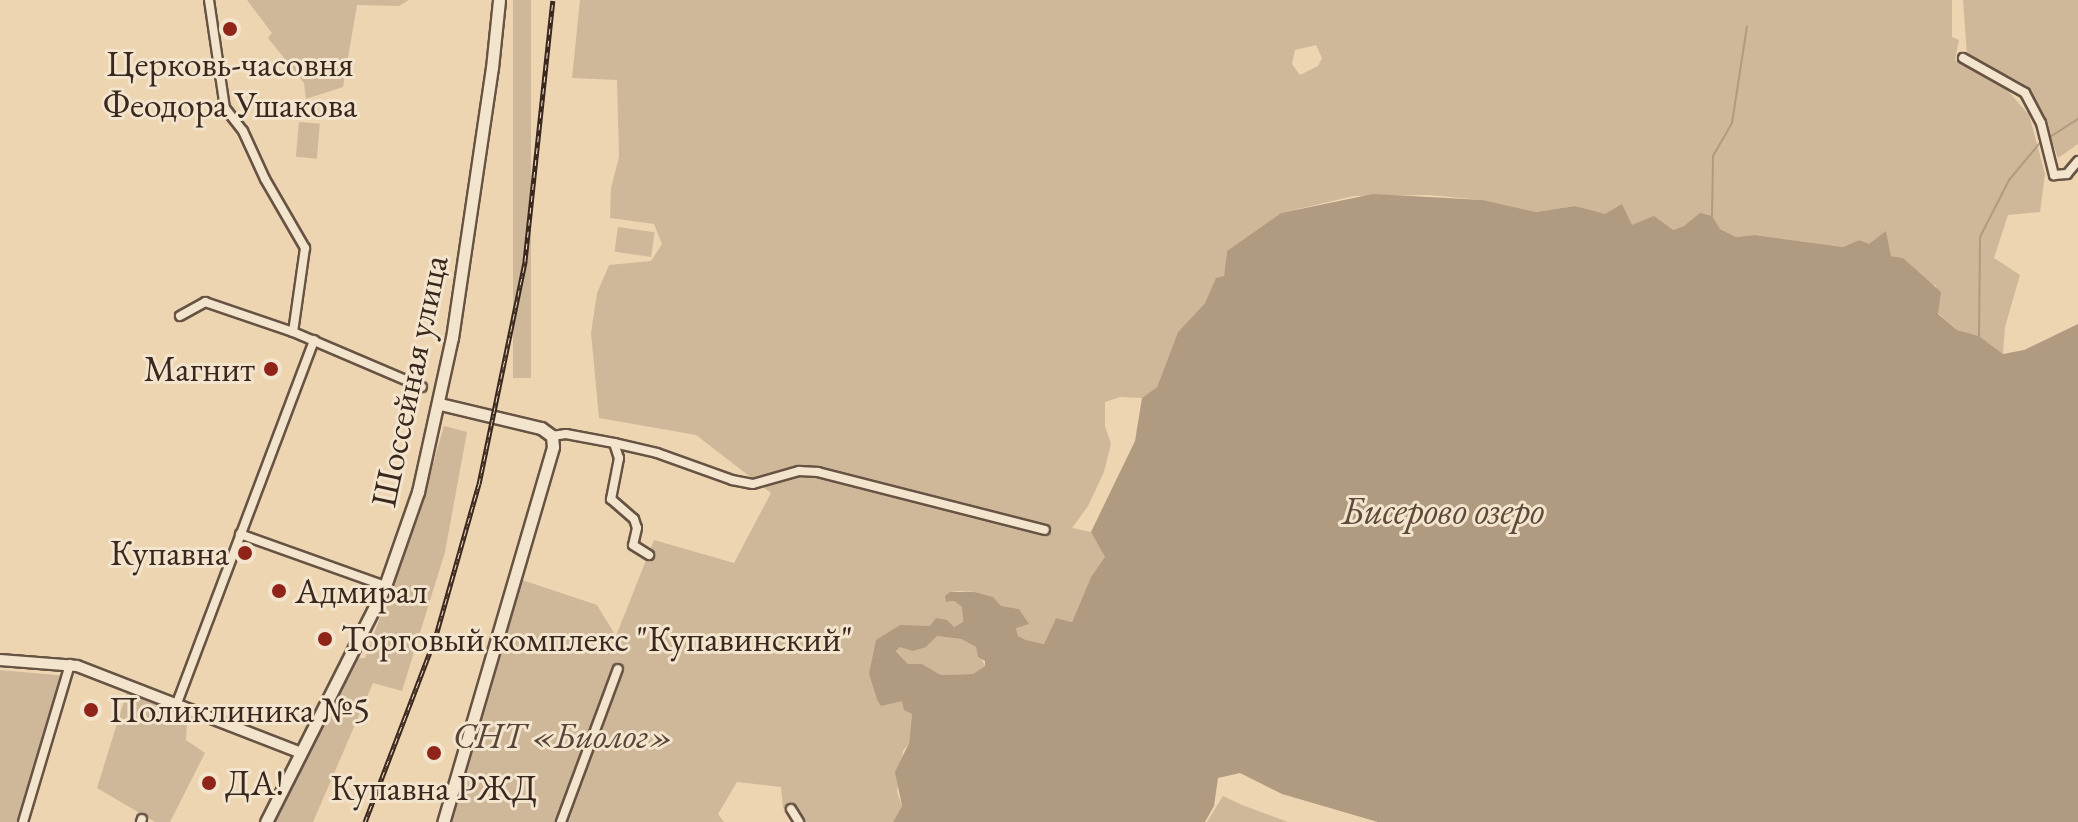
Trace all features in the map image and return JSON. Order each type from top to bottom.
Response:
[{"type":"main road","name":"Шоссейная улица","points":[[266,822],[385,586],[405,532],[440,404],[492,68],[499,0]]},
{"type":"main road","points":[[440,404],[541,428],[552,436],[553,447],[443,822]]},
{"type":"street","points":[[209,0],[225,108],[243,131],[265,179],[305,248],[293,332]]},
{"type":"street","points":[[1963,58],[2025,93],[2041,123],[2054,175],[2067,174],[2078,161]]},
{"type":"street","points":[[180,316],[205,302],[314,340],[422,387]]},
{"type":"street","points":[[177,703],[314,340]]},
{"type":"street","points":[[552,436],[566,434],[657,453],[732,480],[753,484],[799,471],[818,472],[1045,530]]},
{"type":"street","points":[[614,443],[619,458],[611,499],[634,519],[637,528],[633,545],[649,555]]},
{"type":"street","points":[[240,534],[385,586]]},
{"type":"street","points":[[0,660],[70,664],[299,752]]},
{"type":"street","points":[[23,822],[70,664]]},
{"type":"street","points":[[561,822],[618,669]]},
{"type":"street","points":[[791,809],[799,822]]},
{"type":"green space","points":[[247,0],[409,0],[399,6],[357,5],[343,87],[306,99],[304,83],[268,38],[272,33]]},
{"type":"green space","points":[[513,0],[531,0],[531,378],[513,378]]},
{"type":"green space","name":"СНТ «Биолог»","points":[[580,0],[1952,0],[1952,37],[1959,40],[1955,60],[1996,77],[2029,115],[2045,174],[2040,212],[2008,215],[1994,258],[2020,275],[2005,327],[2003,354],[1979,336],[1957,330],[1938,313],[1936,286],[1924,280],[1903,258],[1891,256],[1886,232],[1869,245],[1859,240],[1843,247],[1755,235],[1736,237],[1720,229],[1711,216],[1673,230],[1632,225],[1575,206],[1536,212],[1483,200],[1428,195],[1354,196],[1281,213],[1227,251],[1224,276],[1216,279],[1205,303],[1178,332],[1157,387],[1142,398],[1120,397],[1105,402],[1105,426],[1111,444],[1104,472],[1088,506],[1072,528],[1091,532],[1106,557],[1091,577],[1072,622],[1056,618],[1044,644],[1026,640],[1018,636],[1016,628],[1019,609],[1000,606],[974,592],[950,592],[946,602],[954,601],[962,607],[963,622],[954,627],[900,626],[869,674],[877,700],[902,701],[912,714],[909,743],[903,751],[897,792],[902,806],[893,822],[797,822],[783,808],[781,787],[737,782],[718,814],[724,822],[450,822],[519,579],[597,605],[616,636],[654,540],[734,563],[771,493],[696,435],[599,418],[591,333],[597,293],[609,265],[651,261],[662,244],[654,224],[610,218],[611,188],[619,157],[617,80],[572,78]],"holes":[[[1316,45],[1322,58],[1318,66],[1300,75],[1292,64],[1295,50]]]},
{"type":"green space","points":[[1963,0],[2078,0],[2078,144],[2058,158],[2042,114],[2022,83],[1967,55]]},
{"type":"green space","points":[[299,122],[320,124],[317,159],[296,157]]},
{"type":"green space","points":[[618,227],[655,232],[651,257],[615,252]]},
{"type":"green space","points":[[444,426],[467,432],[445,552],[402,691],[373,683],[313,822],[266,822],[348,659],[365,658],[416,522]]},
{"type":"green space","points":[[937,636],[961,639],[976,647],[985,666],[973,674],[941,675],[922,664],[908,664],[896,650],[900,647],[926,647]]},
{"type":"green space","points":[[0,670],[67,676],[23,822],[0,822]]},
{"type":"green space","points":[[129,685],[188,708],[186,740],[205,753],[170,822],[155,822],[97,788]]},
{"type":"green space","points":[[1223,796],[1242,805],[1288,822],[1207,822]]},
{"type":"water","name":"Бисерово озеро","points":[[1373,194],[1483,200],[1536,212],[1575,206],[1605,214],[1622,204],[1632,225],[1654,216],[1673,230],[1684,226],[1700,213],[1712,216],[1720,229],[1736,237],[1755,235],[1843,247],[1859,240],[1869,244],[1886,231],[1891,256],[1903,258],[1941,292],[1938,314],[1957,330],[1979,336],[2003,354],[2024,350],[2078,324],[2078,822],[1378,822],[1282,794],[1240,773],[1218,778],[1214,806],[1205,822],[893,822],[902,806],[895,772],[909,743],[912,714],[904,710],[902,701],[881,706],[877,700],[869,674],[876,640],[900,625],[930,626],[936,618],[947,620],[954,627],[963,622],[962,607],[954,601],[946,602],[945,596],[950,592],[974,592],[993,597],[1001,606],[1019,609],[1029,624],[1016,628],[1018,636],[1026,640],[1044,644],[1056,618],[1072,622],[1091,577],[1105,557],[1091,532],[1135,441],[1142,398],[1157,387],[1178,332],[1205,303],[1216,278],[1224,276],[1227,251],[1281,213]],"holes":[[[937,636],[961,639],[976,647],[978,657],[985,661],[985,666],[973,674],[941,675],[922,664],[908,664],[896,651],[900,647],[913,651],[926,647]]]},
{"type":"waterway","points":[[1712,216],[1713,156],[1732,123],[1747,26]]},
{"type":"waterway","points":[[2050,137],[2078,119]]},
{"type":"waterway","points":[[1979,336],[1980,237],[2009,180],[2039,144]]},
{"type":"railway","points":[[365,822],[435,639],[479,484],[525,261],[553,0]]},
{"type":"place","name":"Церковь-часовня Феодора Ушакова","points":[[230,29]]},
{"type":"place","name":"Магнит","points":[[271,369]]},
{"type":"place","name":"Купавна","points":[[245,553]]},
{"type":"place","name":"Адмирал","points":[[279,591]]},
{"type":"place","name":"Торговый комплекс \"Купавинский\"","points":[[325,639]]},
{"type":"place","name":"Поликлиника №5","points":[[91,710]]},
{"type":"place","name":"Купавна РЖД","points":[[434,753]]},
{"type":"place","name":"ДА!","points":[[209,783]]}]
